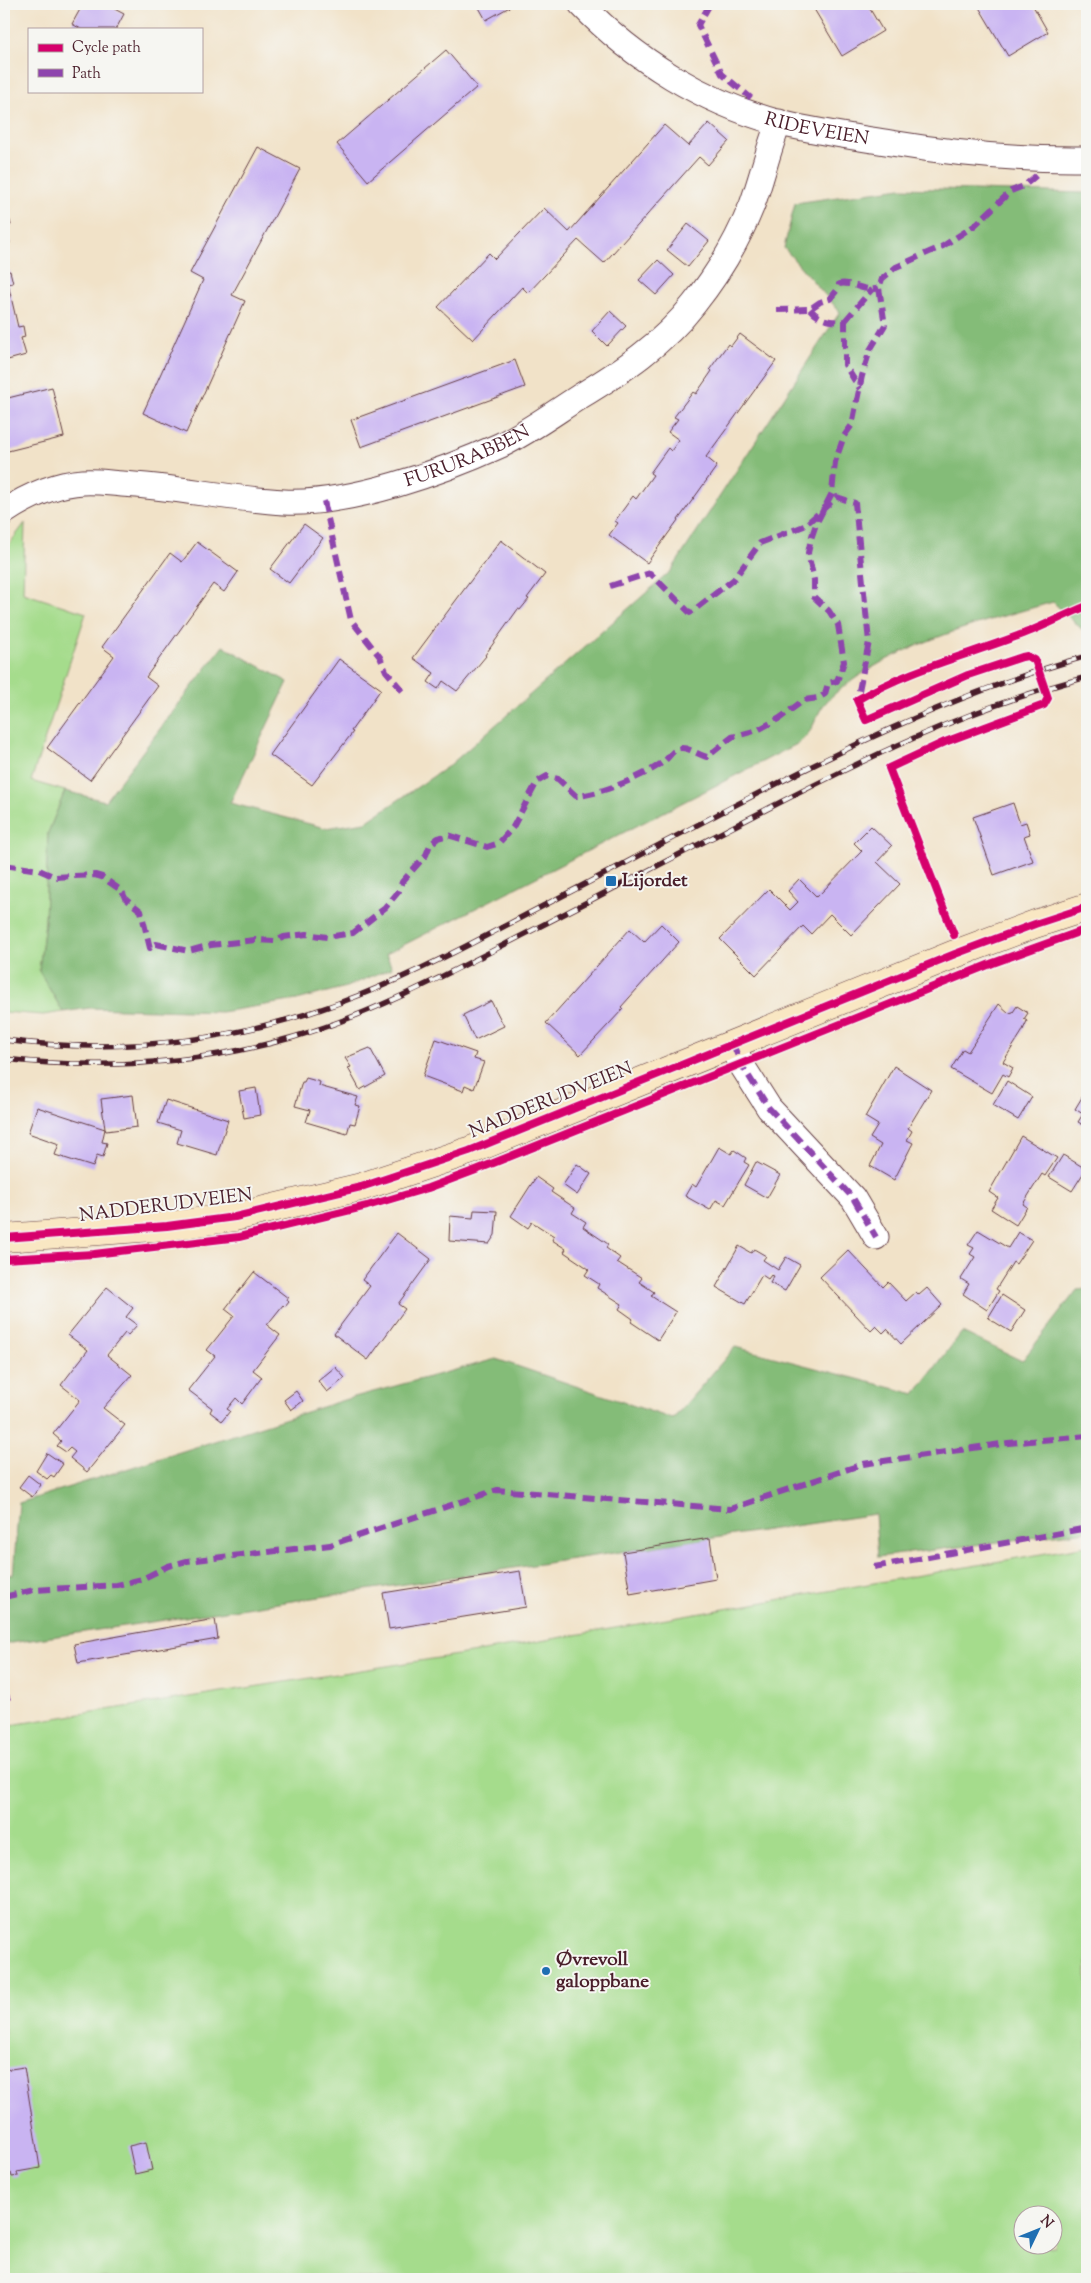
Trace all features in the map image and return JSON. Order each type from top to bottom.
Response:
[{"type":"main road","name":"NADDERUDVEIEN","points":[[4,1238],[167,1226],[235,1217],[317,1199],[421,1169],[977,946],[1087,907]]},
{"type":"street","name":"RIDEVEIEN","points":[[581,4],[613,35],[667,73],[709,97],[779,122],[835,134],[976,156],[1087,159]]},
{"type":"street","name":"FURURABBEN","points":[[4,512],[27,496],[54,487],[84,482],[153,486],[216,496],[285,502],[324,501],[365,493],[443,468],[502,445],[611,378],[646,353],[668,334],[694,304],[733,247],[752,204],[779,122]]},
{"type":"street","points":[[732,1044],[741,1064],[770,1108],[853,1198],[876,1237]]},
{"type":"green space","points":[[901,188],[1087,193],[1087,634],[1053,602],[945,634],[893,656],[846,685],[832,696],[821,709],[810,731],[799,743],[386,954],[392,968],[346,987],[297,1000],[221,1012],[90,1008],[63,1012],[39,971],[45,922],[48,833],[65,791],[105,801],[223,646],[288,682],[230,803],[325,828],[366,822],[450,765],[671,571],[840,312],[784,248],[795,203]]},
{"type":"green space","points":[[25,523],[23,593],[86,613],[31,781],[65,791],[48,833],[45,922],[39,971],[63,1012],[43,1015],[4,1012],[4,551]]},
{"type":"green space","points":[[1087,1289],[1087,1531],[878,1557],[875,1514],[4,1644],[4,1574],[13,1575],[19,1503],[347,1399],[496,1359],[673,1419],[735,1347],[915,1394],[962,1332],[1022,1361],[1077,1290]]},
{"type":"green space","name":"Øvrevoll galoppbane","points":[[1087,1546],[1087,2279],[4,2279],[4,1726],[483,1651]]},
{"type":"building","points":[[83,4],[105,4],[124,14],[117,28],[79,28],[72,24]]},
{"type":"building","points":[[477,4],[515,4],[486,20]]},
{"type":"building","points":[[811,4],[867,4],[883,31],[842,56]]},
{"type":"building","points":[[977,4],[1032,4],[1048,32],[1008,56]]},
{"type":"building","points":[[446,50],[477,87],[368,181],[337,144]]},
{"type":"building","points":[[709,123],[729,141],[708,165],[699,157],[604,263],[578,240],[528,293],[522,287],[473,340],[438,307],[489,253],[495,259],[544,208],[569,232],[664,125],[688,146]]},
{"type":"building","points":[[258,147],[300,169],[232,295],[245,301],[186,433],[143,413],[203,280],[190,273]]},
{"type":"building","points":[[4,214],[8,214],[11,225],[6,226],[10,243],[4,244]]},
{"type":"building","points":[[688,224],[709,241],[688,267],[667,250]]},
{"type":"building","points":[[658,260],[674,275],[656,295],[639,280]]},
{"type":"building","points":[[10,271],[13,283],[8,284],[18,327],[23,326],[25,337],[21,338],[26,355],[4,361],[4,272]]},
{"type":"building","points":[[610,311],[626,326],[607,346],[592,331]]},
{"type":"building","points":[[740,334],[776,361],[706,457],[717,466],[647,563],[609,535],[618,523],[615,521],[633,496],[636,499],[653,475],[650,473],[668,448],[671,451],[679,440],[668,432],[678,419],[674,417],[693,392],[696,394],[712,371],[710,369],[728,344],[731,346]]},
{"type":"building","points":[[515,360],[525,387],[361,447],[351,420]]},
{"type":"building","points":[[52,387],[64,437],[4,452],[4,399]]},
{"type":"building","points":[[304,524],[323,538],[289,583],[270,569]]},
{"type":"building","points":[[501,540],[545,574],[527,598],[529,599],[520,610],[518,609],[486,656],[457,691],[443,681],[438,689],[428,682],[434,673],[413,658]]},
{"type":"building","points":[[197,542],[238,572],[224,592],[213,584],[146,677],[158,686],[90,780],[47,748],[114,656],[102,647],[170,553],[182,562]]},
{"type":"building","points":[[339,659],[381,689],[351,731],[353,732],[312,785],[270,755]]},
{"type":"building","points":[[1013,803],[1020,824],[1026,822],[1030,834],[1024,836],[1033,861],[994,875],[973,817]]},
{"type":"building","points":[[871,826],[892,846],[877,862],[900,884],[851,935],[830,914],[811,934],[803,926],[756,975],[720,939],[769,889],[790,910],[798,902],[788,891],[799,879],[817,897],[862,851],[854,843]]},
{"type":"building","points":[[661,924],[679,942],[621,1007],[623,1009],[580,1055],[546,1023],[630,929],[644,942]]},
{"type":"building","points":[[491,1001],[504,1026],[475,1040],[463,1015]]},
{"type":"building","points":[[999,1004],[1009,1013],[1013,1012],[1017,1006],[1028,1013],[1024,1019],[1027,1021],[1022,1032],[1003,1062],[1013,1068],[1008,1077],[1003,1074],[992,1093],[951,1069],[963,1049],[968,1052]]},
{"type":"building","points":[[436,1039],[476,1053],[474,1059],[484,1062],[474,1089],[465,1085],[463,1091],[423,1076]]},
{"type":"building","points":[[370,1048],[385,1076],[360,1090],[348,1068],[351,1067],[345,1058]]},
{"type":"building","points":[[894,1066],[931,1090],[908,1128],[912,1131],[907,1140],[913,1143],[894,1180],[870,1166],[881,1145],[870,1138],[878,1125],[865,1117]]},
{"type":"building","points":[[306,1078],[320,1082],[319,1086],[358,1097],[355,1105],[360,1106],[355,1124],[350,1123],[347,1134],[306,1122],[310,1110],[295,1106],[302,1082]]},
{"type":"building","points":[[1007,1081],[1032,1097],[1018,1120],[993,1105]]},
{"type":"building","points":[[256,1088],[260,1115],[244,1118],[239,1091]]},
{"type":"building","points":[[1087,1089],[1087,1127],[1078,1122],[1083,1114],[1075,1109]]},
{"type":"building","points":[[133,1095],[137,1127],[106,1131],[101,1099]]},
{"type":"building","points":[[166,1100],[228,1120],[217,1155],[177,1143],[181,1130],[158,1123]]},
{"type":"building","points":[[37,1107],[105,1129],[102,1142],[107,1143],[103,1157],[97,1155],[93,1167],[55,1155],[59,1144],[28,1133]]},
{"type":"building","points":[[1021,1136],[1057,1158],[1045,1176],[1042,1174],[1023,1204],[1027,1207],[1016,1225],[991,1209],[998,1198],[989,1192]]},
{"type":"building","points":[[719,1147],[731,1154],[734,1150],[746,1158],[744,1162],[749,1165],[725,1205],[716,1200],[710,1210],[685,1196],[692,1184],[696,1187]]},
{"type":"building","points":[[1063,1155],[1086,1169],[1072,1191],[1049,1177]]},
{"type":"building","points":[[756,1162],[780,1175],[767,1198],[744,1185]]},
{"type":"building","points":[[577,1164],[591,1174],[577,1195],[563,1185]]},
{"type":"building","points":[[536,1177],[553,1189],[551,1192],[575,1208],[572,1213],[586,1222],[583,1227],[608,1244],[606,1248],[620,1258],[617,1262],[642,1278],[639,1282],[654,1292],[651,1296],[676,1312],[658,1340],[631,1322],[633,1319],[619,1309],[622,1304],[597,1288],[599,1284],[585,1275],[589,1269],[564,1252],[566,1249],[552,1240],[554,1236],[532,1222],[528,1228],[511,1216]]},
{"type":"building","points":[[474,1210],[497,1211],[495,1235],[489,1244],[449,1241],[450,1216],[473,1218]]},
{"type":"building","points":[[978,1230],[1008,1248],[1018,1232],[1032,1240],[1016,1264],[1013,1262],[996,1289],[999,1291],[987,1310],[963,1294],[969,1284],[961,1279],[975,1257],[970,1254],[974,1248],[968,1245]]},
{"type":"building","points":[[397,1233],[431,1259],[398,1304],[405,1309],[368,1360],[334,1334],[370,1286],[362,1280]]},
{"type":"building","points":[[739,1246],[751,1253],[754,1249],[766,1256],[763,1260],[778,1270],[786,1257],[800,1265],[785,1291],[770,1283],[774,1276],[771,1275],[768,1279],[762,1275],[745,1304],[716,1287]]},
{"type":"building","points":[[848,1250],[883,1287],[888,1282],[906,1301],[916,1292],[919,1295],[927,1288],[942,1305],[901,1344],[887,1329],[883,1333],[876,1326],[871,1331],[820,1277]]},
{"type":"building","points":[[254,1272],[288,1298],[289,1302],[285,1307],[283,1305],[267,1325],[280,1335],[253,1370],[262,1377],[242,1404],[236,1398],[227,1409],[230,1411],[222,1421],[210,1412],[212,1408],[188,1390],[215,1356],[207,1350],[234,1316],[225,1309]]},
{"type":"building","points":[[107,1287],[133,1308],[126,1317],[137,1325],[128,1335],[125,1333],[107,1355],[132,1375],[103,1408],[125,1425],[87,1472],[70,1458],[75,1452],[70,1448],[66,1452],[57,1446],[61,1441],[53,1434],[80,1400],[61,1385],[88,1350],[68,1335]]},
{"type":"building","points":[[1002,1295],[1025,1310],[1011,1332],[988,1318]]},
{"type":"building","points":[[335,1367],[345,1378],[327,1392],[318,1381]]},
{"type":"building","points":[[296,1391],[303,1401],[291,1410],[284,1400]]},
{"type":"building","points":[[47,1453],[63,1464],[54,1477],[51,1475],[47,1479],[36,1471]]},
{"type":"building","points":[[28,1475],[41,1485],[32,1497],[19,1487]]},
{"type":"building","points":[[710,1538],[716,1579],[630,1594],[623,1552]]},
{"type":"building","points":[[520,1571],[526,1607],[389,1629],[383,1593]]},
{"type":"building","points":[[215,1619],[218,1639],[78,1663],[74,1644]]},
{"type":"building","points":[[24,2067],[40,2168],[17,2172],[18,2176],[12,2177],[11,2173],[7,2174],[4,2152],[4,2070]]},
{"type":"building","points":[[146,2142],[152,2170],[135,2174],[129,2146]]},
{"type":"railway","points":[[4,1040],[49,1045],[140,1045],[230,1033],[317,1011],[360,995],[438,960],[757,794],[886,731],[952,702],[1019,677],[1087,656]]},
{"type":"railway","points":[[4,1059],[77,1064],[114,1064],[187,1059],[259,1046],[325,1027],[384,1004],[443,976],[830,777],[913,738],[999,704],[1087,677]]},
{"type":"marked path","points":[[710,4],[698,25],[722,74],[751,98]]},
{"type":"marked path","points":[[4,865],[39,870],[55,877],[95,875],[102,877],[122,891],[125,898],[141,911],[150,948],[156,944],[189,951],[211,945],[255,940],[276,941],[284,937],[307,934],[327,937],[353,933],[385,908],[399,891],[402,882],[426,855],[430,845],[438,838],[448,835],[487,847],[499,843],[513,827],[537,782],[547,776],[558,779],[576,796],[596,793],[645,773],[665,761],[677,749],[688,749],[707,757],[732,737],[758,730],[780,718],[804,700],[819,698],[825,694],[828,683],[837,681],[844,662],[838,625],[829,611],[814,597],[814,580],[808,553],[816,524],[832,493],[835,462],[844,436],[852,425],[862,376],[870,350],[885,325],[879,288],[882,279],[896,267],[943,246],[974,226],[1011,191],[1024,186],[1038,174]]},
{"type":"marked path","points":[[777,310],[810,309],[820,302],[830,299],[838,289],[839,284],[849,284],[869,289],[879,288]]},
{"type":"marked path","points":[[845,321],[872,289]]},
{"type":"marked path","points":[[810,309],[817,316],[826,320],[835,322],[845,321],[845,365],[860,389]]},
{"type":"marked path","points":[[610,586],[650,573],[690,613],[734,579],[760,543],[804,526],[837,497],[855,503],[869,642],[857,700]]},
{"type":"marked path","points":[[324,501],[351,620],[380,657],[386,671],[406,695]]},
{"type":"marked path","points":[[733,1044],[741,1064],[769,1108],[853,1198],[876,1237]]},
{"type":"marked path","points":[[4,1597],[34,1590],[117,1585],[142,1579],[168,1566],[187,1561],[330,1545],[497,1490],[730,1509],[863,1464],[1008,1443],[1087,1436]]},
{"type":"marked path","points":[[874,1567],[1087,1528]]},
{"type":"marked path","points":[[4,1689],[10,1706]]},
{"type":"cycle path","points":[[954,935],[889,768],[945,742],[1044,705],[1048,698],[1035,660],[1027,656],[1022,657],[968,675],[866,720],[857,700],[920,670],[1028,632],[1087,606]]},
{"type":"cycle path","points":[[4,1238],[167,1226],[235,1217],[361,1187],[469,1151],[955,954],[1087,907]]},
{"type":"cycle path","points":[[4,1259],[94,1254],[239,1237],[367,1206],[428,1188],[993,963],[1087,929]]},
{"type":"place","name":"Lijordet","points":[[611,881]]},
{"type":"place","name":"Øvrevoll galoppbane","points":[[546,1971]]}]
